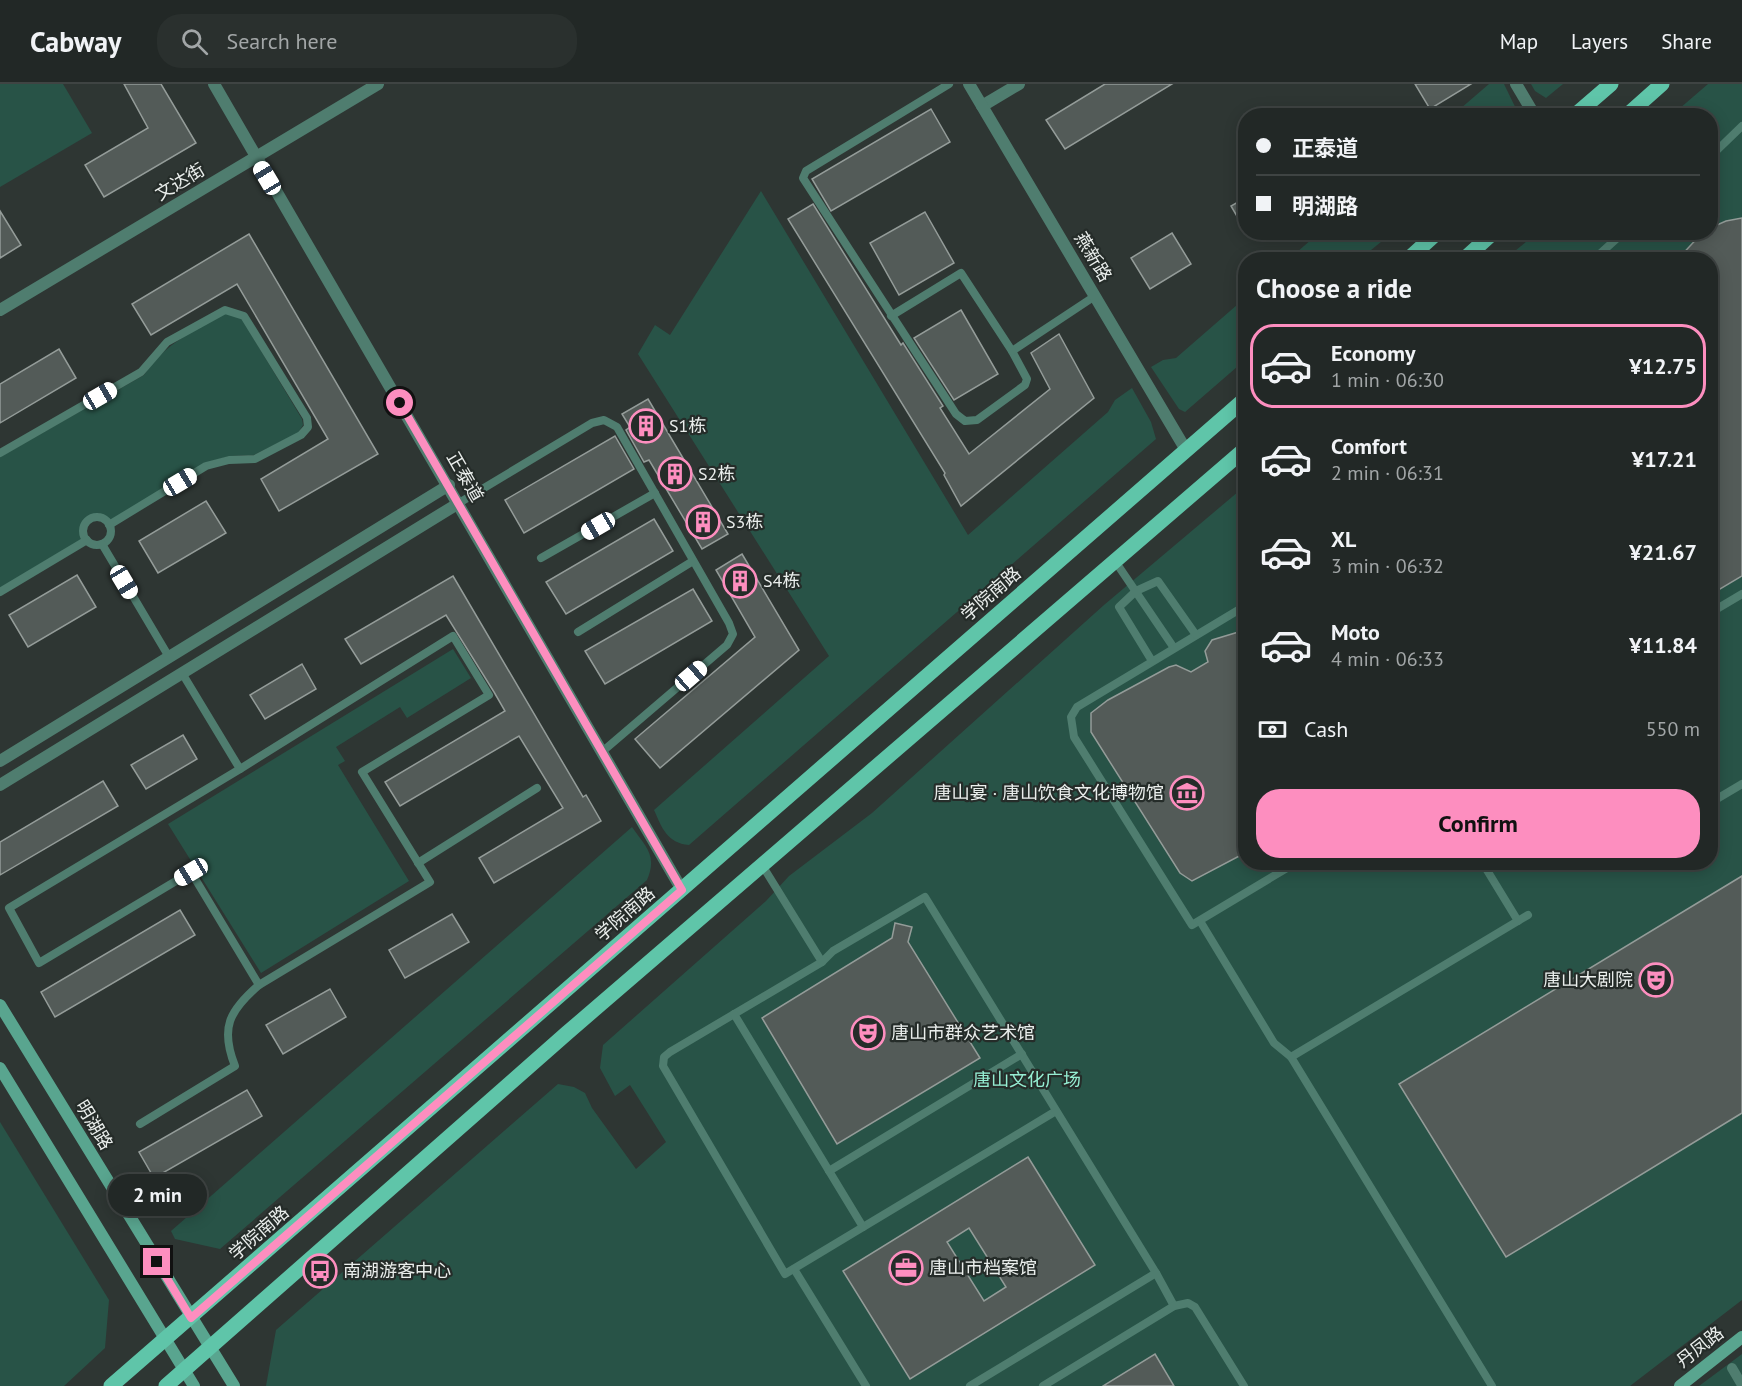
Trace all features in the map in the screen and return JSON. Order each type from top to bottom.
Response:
[{"type":"main road","points":[[1583,108],[1611,84]]},
{"type":"main road","points":[[1635,108],[1662,84]]},
{"type":"main road","points":[[1416,252],[1429,240]]},
{"type":"main road","points":[[1472,252],[1485,240]]},
{"type":"main road","name":"学院南路","points":[[111,1386],[1238,405]]},
{"type":"main road","points":[[166,1386],[209,1346],[762,865],[1238,455]]},
{"type":"main road","name":"明湖路","points":[[0,1005],[234,1386]]},
{"type":"main road","points":[[0,1068],[194,1386]]},
{"type":"main road","name":"丹凤路","points":[[1680,1386],[1742,1337]]},
{"type":"street","name":"正泰道","points":[[214,84],[255,158],[449,485],[682,890]]},
{"type":"street","name":"文达街","points":[[0,310],[378,84]]},
{"type":"street","name":"燕新路","points":[[969,84],[1186,450]]},
{"type":"street","points":[[982,105],[1019,84]]},
{"type":"street","points":[[1516,84],[1530,108]]},
{"type":"street","points":[[0,761],[449,485]]},
{"type":"street","points":[[0,785],[459,503]]},
{"type":"street","points":[[1732,1368],[1742,1385]]},
{"type":"lane","points":[[891,316],[961,273],[1012,351],[1027,379],[1024,385],[977,420],[965,421],[956,414],[891,316],[803,178],[806,171],[950,84]]},
{"type":"lane","points":[[1718,149],[1742,126]]},
{"type":"lane","points":[[1602,252],[1615,240]]},
{"type":"lane","points":[[1012,351],[1095,296]]},
{"type":"lane","points":[[0,453],[141,372],[153,355],[167,342],[225,310],[244,316],[307,418],[308,427],[301,435],[255,459],[229,460],[206,466],[109,525]]},
{"type":"lane","points":[[459,503],[592,423],[604,420],[617,427],[733,634],[726,645],[603,752]]},
{"type":"lane","points":[[541,558],[655,493]]},
{"type":"lane","points":[[99,517],[109,525],[109,538],[102,544],[93,544],[87,540],[83,529],[91,519],[99,517]]},
{"type":"lane","points":[[0,592],[87,540]]},
{"type":"lane","points":[[102,544],[170,657]]},
{"type":"lane","points":[[578,632],[693,561]]},
{"type":"lane","points":[[1115,561],[1174,648]]},
{"type":"lane","points":[[1152,661],[1119,607],[1136,591],[1158,581],[1196,635]]},
{"type":"lane","points":[[1718,608],[1742,594]]},
{"type":"lane","points":[[1238,610],[1077,707],[1071,717],[1074,736],[1192,925],[1284,870]]},
{"type":"lane","points":[[140,1124],[235,1066],[226,1036],[231,1017],[240,1002],[259,985],[429,882],[362,772],[489,695],[453,636],[240,769],[9,908],[39,963],[191,872],[259,985]]},
{"type":"lane","points":[[182,673],[240,769]]},
{"type":"lane","points":[[1718,798],[1742,784]]},
{"type":"lane","points":[[418,863],[537,788]]},
{"type":"lane","points":[[762,865],[822,963]]},
{"type":"lane","points":[[1487,870],[1518,921]]},
{"type":"lane","points":[[1056,1111],[785,1274],[663,1066],[664,1057],[822,963],[833,951],[925,897],[1156,1273],[1174,1306]]},
{"type":"lane","points":[[1291,1057],[1528,915]]},
{"type":"lane","points":[[1200,921],[1274,1043],[1291,1057],[1492,1386]]},
{"type":"lane","points":[[734,1014],[863,1227]]},
{"type":"lane","points":[[829,1171],[1022,1054]]},
{"type":"lane","points":[[794,1269],[866,1386]]},
{"type":"lane","points":[[970,1386],[1156,1273]]},
{"type":"lane","points":[[1043,1386],[1174,1306],[1188,1303],[1195,1307],[1244,1386]]},
{"type":"green space","points":[[0,84],[63,84],[92,133],[0,187]]},
{"type":"green space","points":[[1489,84],[1504,84],[1516,108],[1461,108]]},
{"type":"green space","points":[[1531,84],[1563,84],[1546,98],[1535,91]]},
{"type":"green space","name":"唐山文化广场","points":[[1708,84],[1742,84],[1742,1300],[1630,1386],[266,1386],[276,1330],[558,1084],[574,1087],[585,1093],[592,1108],[636,1169],[666,1142],[630,1085],[615,1096],[600,1068],[603,1045],[766,901],[789,876],[872,813],[1104,605],[1238,492],[1238,870],[1718,870],[1718,252],[1514,252],[1528,240],[1718,240],[1718,108],[1680,108]]},
{"type":"green space","points":[[761,191],[968,535],[1108,412],[1115,400],[1132,388],[1151,422],[1156,439],[689,845],[675,841],[666,834],[654,810],[829,656],[638,354],[655,325],[670,335]]},
{"type":"green space","points":[[1311,240],[1383,240],[1369,252],[1297,252]]},
{"type":"green space","points":[[1238,304],[1238,366],[1185,412],[1179,409],[1151,367],[1163,360],[1176,358]]},
{"type":"green space","points":[[226,313],[242,319],[302,419],[303,425],[298,433],[254,455],[230,456],[205,463],[111,520],[99,513],[88,516],[80,526],[82,539],[0,588],[0,457],[144,375],[161,354],[171,346]]},
{"type":"green space","points":[[453,649],[471,678],[407,718],[400,707],[336,747],[345,761],[338,765],[409,881],[261,973],[168,824]]},
{"type":"green space","points":[[632,827],[651,857],[647,880],[220,1249],[175,1239],[171,1231]]},
{"type":"green space","points":[[0,1122],[109,1300],[105,1348],[64,1386],[0,1386]]},
{"type":"green space","points":[[1742,1354],[1742,1386],[1699,1386]]},
{"type":"building","points":[[124,84],[161,84],[196,143],[104,197],[85,165],[148,128]]},
{"type":"building","points":[[1105,84],[1172,84],[1065,149],[1046,120]]},
{"type":"building","points":[[1415,84],[1471,84],[1432,108],[1429,108]]},
{"type":"building","points":[[931,109],[950,142],[831,211],[812,179]]},
{"type":"building","points":[[1238,202],[1238,218],[1231,206]]},
{"type":"building","points":[[813,204],[901,345],[903,343],[943,406],[940,408],[969,454],[1050,389],[1031,353],[1059,334],[1094,398],[961,506],[945,473],[788,219]]},
{"type":"building","points":[[0,211],[21,245],[0,258]]},
{"type":"building","points":[[925,212],[954,263],[899,295],[870,243]]},
{"type":"building","points":[[1742,218],[1742,576],[1718,590],[1718,252],[1684,252],[1696,240],[1718,240],[1718,224]]},
{"type":"building","points":[[1172,233],[1191,264],[1150,289],[1131,258]]},
{"type":"building","points":[[249,234],[378,454],[279,511],[261,479],[328,439],[237,284],[151,335],[132,304]]},
{"type":"building","points":[[961,310],[998,374],[954,400],[914,338]]},
{"type":"building","points":[[59,349],[76,378],[0,423],[0,384]]},
{"type":"building","points":[[648,399],[728,534],[702,549],[649,460],[644,462],[626,430],[630,427],[622,414]]},
{"type":"building","points":[[615,436],[634,469],[524,533],[505,500]]},
{"type":"building","points":[[206,501],[226,533],[158,573],[139,541]]},
{"type":"building","points":[[654,519],[673,551],[566,614],[546,582]]},
{"type":"building","points":[[742,554],[799,650],[660,768],[635,739],[755,637],[716,570]]},
{"type":"building","points":[[77,575],[96,607],[28,647],[9,615]]},
{"type":"building","points":[[453,576],[583,797],[586,795],[601,821],[494,883],[479,858],[563,808],[519,736],[400,806],[385,782],[505,711],[494,692],[446,615],[361,664],[345,639]]},
{"type":"building","points":[[693,589],[712,621],[605,684],[585,651]]},
{"type":"building","name":"唐山宴 · 唐山饮食文化博物馆","points":[[1238,632],[1238,857],[1192,881],[1180,873],[1091,732],[1091,713],[1108,700],[1169,667],[1176,665],[1191,672],[1208,662],[1205,651],[1212,640]]},
{"type":"building","points":[[302,664],[316,689],[265,719],[250,695]]},
{"type":"building","points":[[183,735],[197,759],[146,789],[131,765]]},
{"type":"building","points":[[103,781],[118,806],[0,875],[0,842]]},
{"type":"building","name":"唐山大剧院","points":[[1742,876],[1742,1113],[1506,1257],[1399,1084]]},
{"type":"building","points":[[180,910],[195,935],[55,1017],[41,992]]},
{"type":"building","points":[[452,914],[469,942],[405,978],[389,950]]},
{"type":"building","name":"唐山市群众艺术馆","points":[[895,923],[912,927],[908,942],[980,1058],[837,1144],[762,1018],[892,938]]},
{"type":"building","points":[[330,989],[346,1017],[283,1054],[266,1025]]},
{"type":"building","points":[[247,1090],[262,1116],[154,1178],[139,1152]]},
{"type":"building","name":"唐山市档案馆","points":[[1028,1157],[1095,1265],[910,1379],[843,1271]],"holes":[[[969,1228],[1006,1287],[984,1301],[947,1242]]]},
{"type":"building","points":[[1155,1354],[1174,1386],[1103,1386]]},
{"type":"place","name":"S1栋","points":[[646,426]]},
{"type":"place","name":"S2栋","points":[[675,474]]},
{"type":"place","name":"S3栋","points":[[703,522]]},
{"type":"place","name":"S4栋","points":[[740,581]]},
{"type":"place","name":"唐山宴 · 唐山饮食文化博物馆","points":[[1187,793]]},
{"type":"place","name":"唐山大剧院","points":[[1656,980]]},
{"type":"place","name":"唐山市群众艺术馆","points":[[868,1033]]},
{"type":"place","name":"唐山市档案馆","points":[[906,1268]]},
{"type":"place","name":"南湖游客中心","points":[[320,1271]]},
{"type":"route","points":[[157,1262],[191,1318],[682,890],[400,403]]}]
